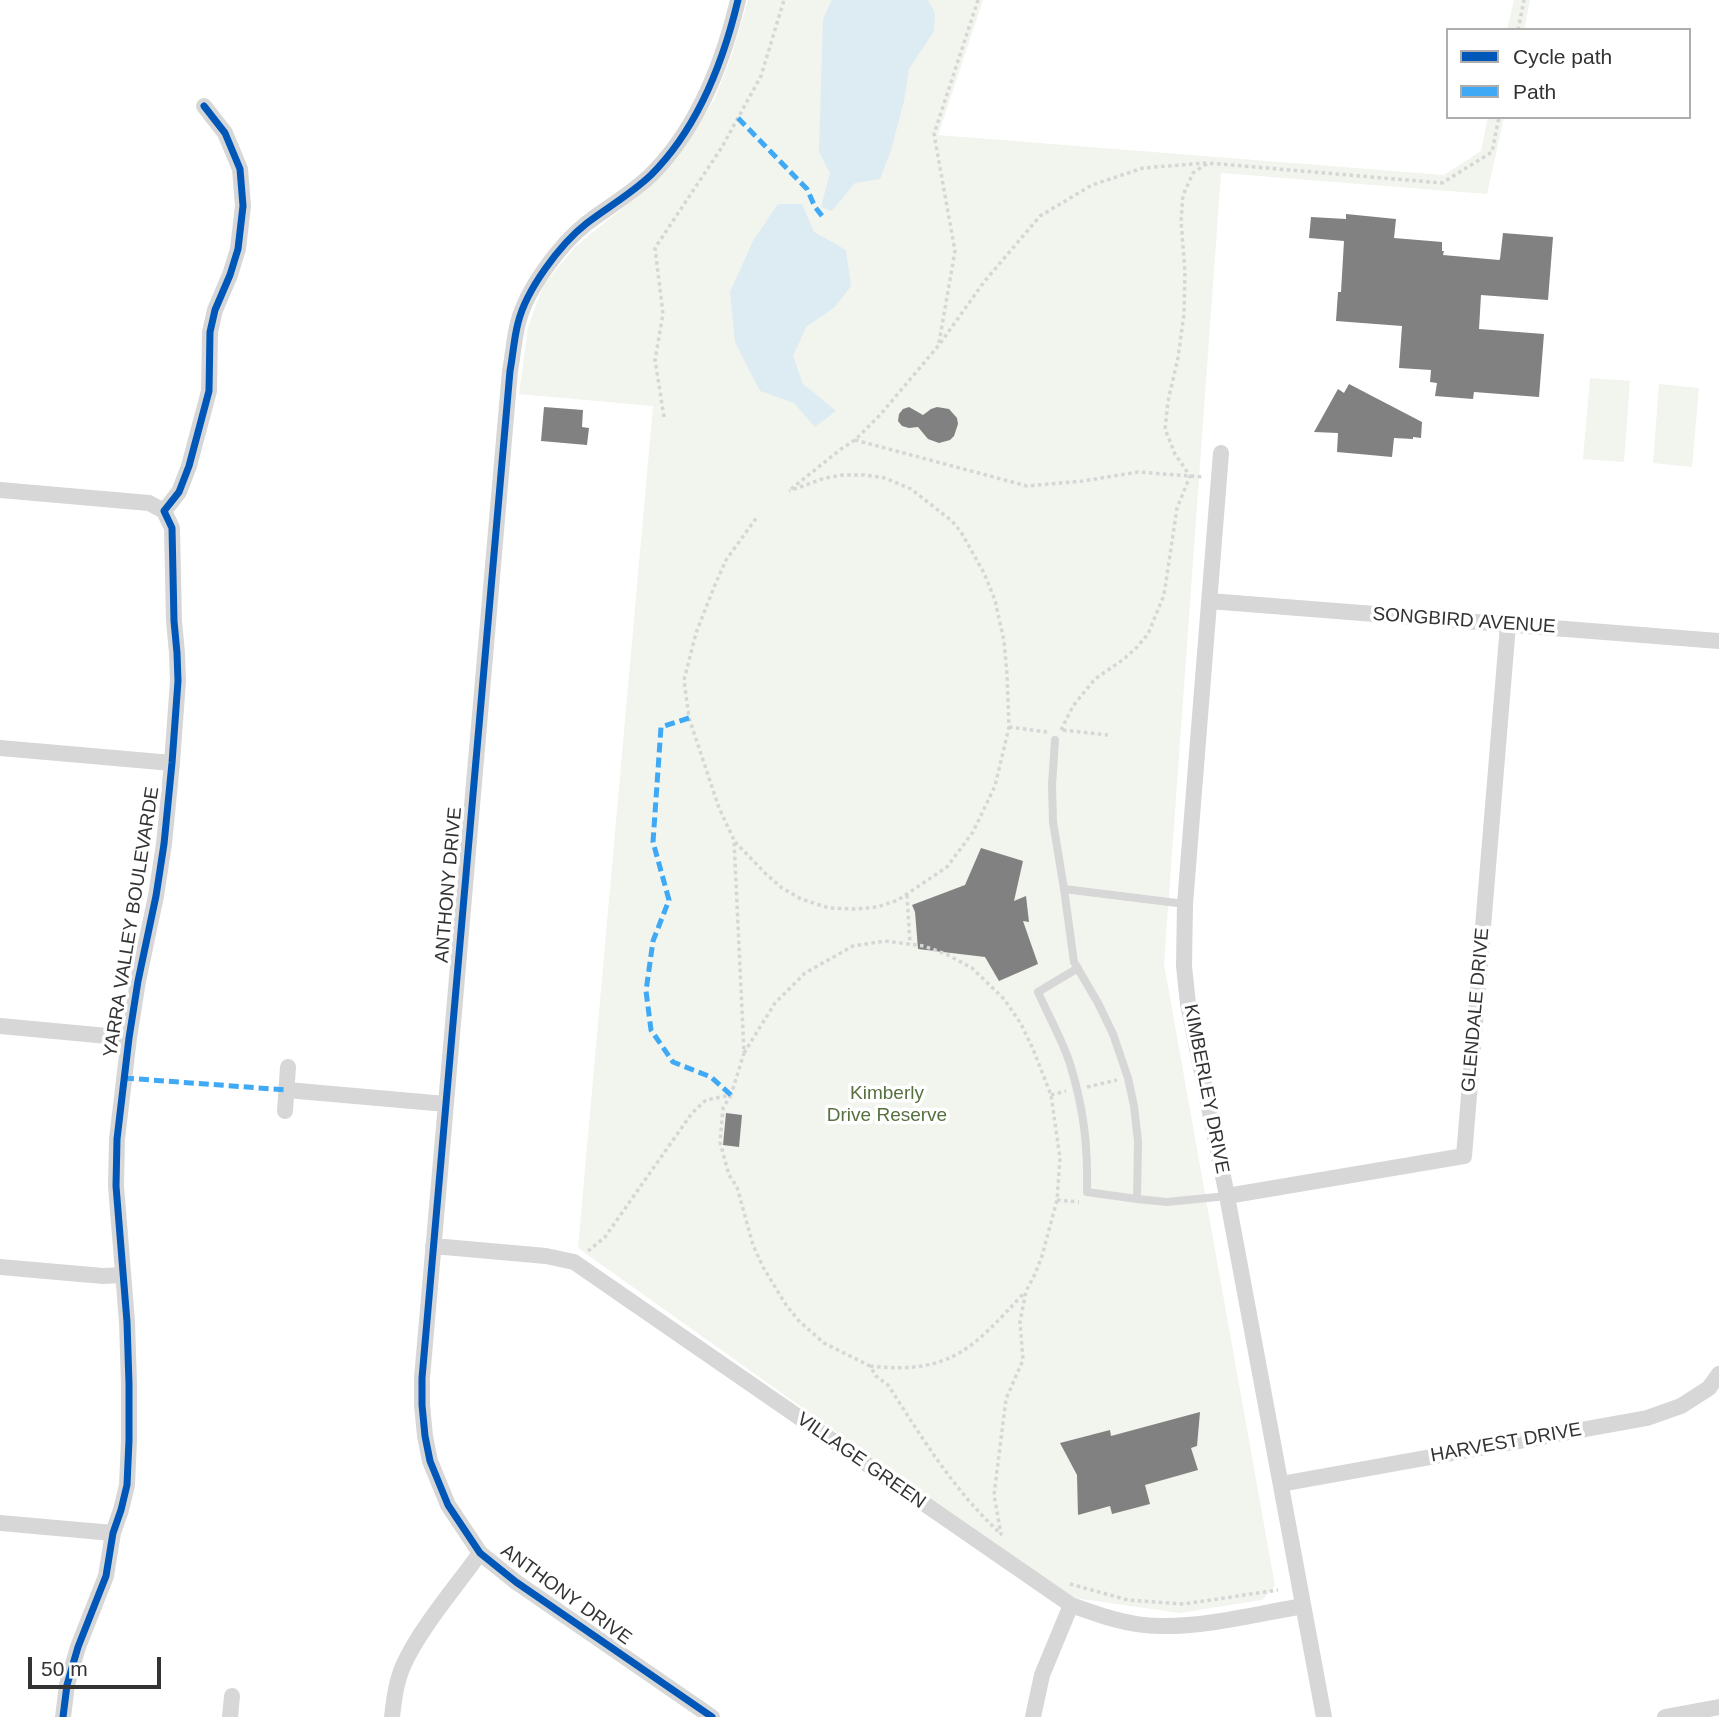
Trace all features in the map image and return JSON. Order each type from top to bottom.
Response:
[{"type":"street","name":"ANTHONY DRIVE","points":[[712,1717],[516,1582],[480,1553],[448,1504],[430,1461],[422,1405],[422,1378],[510,371],[518,321],[535,283],[559,251],[585,224],[651,174],[677,143],[699,109],[717,69],[737,0]]},
{"type":"street","points":[[0,490],[149,503],[164,511],[180,492],[209,391],[210,332],[215,310],[238,249],[243,206],[240,169],[225,133],[204,106]]},
{"type":"street","name":"KIMBERLEY DRIVE","points":[[1221,453],[1185,904],[1184,965],[1188,1004],[1227,1196],[1324,1717]]},
{"type":"street","name":"YARRA VALLEY BOULEVARDE","points":[[63,1717],[67,1685],[78,1647],[106,1576],[113,1533],[127,1485],[127,1322],[116,1186],[117,1139],[138,981],[164,844],[172,763],[178,681],[172,528],[164,511]]},
{"type":"street","name":"SONGBIRD AVENUE","points":[[1209,601],[1719,641]]},
{"type":"street","name":"GLENDALE DRIVE","points":[[1227,1196],[1464,1156],[1508,625]]},
{"type":"street","points":[[0,748],[172,763]]},
{"type":"street","points":[[0,1026],[129,1038]]},
{"type":"street","points":[[285,1111],[288,1067]]},
{"type":"street","points":[[287,1090],[446,1104]]},
{"type":"street","name":"VILLAGE GREEN","points":[[433,1246],[546,1256],[574,1262],[1070,1605],[1113,1619],[1158,1627],[1203,1623],[1303,1606]]},
{"type":"street","points":[[0,1266],[103,1276],[123,1275]]},
{"type":"street","name":"HARVEST DRIVE","points":[[1280,1484],[1647,1418],[1681,1406],[1709,1388],[1719,1374]]},
{"type":"street","points":[[0,1523],[113,1533]]},
{"type":"street","points":[[392,1717],[395,1693],[403,1666],[420,1636],[480,1553]]},
{"type":"street","points":[[1033,1717],[1042,1675],[1070,1605]]},
{"type":"street","points":[[230,1717],[232,1696]]},
{"type":"street","points":[[1665,1717],[1719,1707]]},
{"type":"lane","points":[[1059,734],[1052,785],[1053,822],[1074,961],[1113,1034],[1128,1078],[1138,1141],[1137,1199]]},
{"type":"lane","points":[[1064,889],[1185,904]]},
{"type":"lane","points":[[1078,968],[1038,992],[1071,1065],[1084,1122],[1087,1192],[1167,1202],[1227,1196]]},
{"type":"path","points":[[664,417],[655,360],[663,314],[655,248],[722,147],[761,76],[784,0]]},
{"type":"path","points":[[939,345],[955,251],[934,134],[978,0]]},
{"type":"path","points":[[1518,28],[1524,0]]},
{"type":"path","points":[[757,517],[726,560],[696,633],[684,680],[689,718],[719,808],[734,840],[766,874],[801,899],[829,908],[858,909],[877,907],[898,900],[947,867],[973,832],[995,786],[1009,727],[1004,641],[995,600],[984,573],[961,532],[952,521],[912,489],[886,478],[843,475],[825,478],[788,491],[856,440],[939,345],[984,282],[1040,216],[1092,185],[1143,168],[1208,163],[1442,183],[1492,152],[1500,119]]},
{"type":"path","points":[[1189,476],[1175,454],[1165,429],[1184,314],[1185,272],[1181,221],[1183,195],[1194,173],[1208,163]]},
{"type":"path","points":[[856,440],[1027,486],[1138,472],[1219,480]]},
{"type":"path","points":[[1108,735],[1059,734],[1073,706],[1096,679],[1124,659],[1148,634],[1164,595],[1177,508],[1189,476]]},
{"type":"path","points":[[1009,727],[1047,732]]},
{"type":"path","points":[[734,840],[744,1053]]},
{"type":"path","points":[[907,895],[910,944]]},
{"type":"path","points":[[885,941],[910,944],[948,955],[972,968],[1004,999],[1021,1024],[1051,1095],[1060,1158],[1056,1200],[1039,1265],[1026,1291],[982,1338],[965,1350],[943,1361],[896,1369],[870,1366],[824,1343],[799,1321],[763,1267],[753,1245],[737,1187],[729,1175],[720,1142],[723,1108],[731,1094],[744,1053],[775,1003],[805,973],[853,946],[885,941]]},
{"type":"path","points":[[574,1262],[605,1237],[692,1113],[706,1100],[731,1094]]},
{"type":"path","points":[[1001,1534],[994,1495],[1006,1399],[1023,1360],[1020,1322],[1026,1291]]},
{"type":"path","points":[[870,1366],[876,1376],[888,1385],[951,1481],[1009,1542]]},
{"type":"path","points":[[1067,1583],[1128,1600],[1184,1604],[1278,1590]]},
{"type":"green space","name":"Kimberly Drive Reserve","points":[[748,0],[983,0],[938,135],[1444,175],[1481,151],[1488,119],[1504,119],[1487,194],[1221,173],[1164,964],[1275,1586],[1262,1600],[1180,1613],[1074,1598],[999,1548],[578,1248],[653,406],[519,394],[528,327],[544,284],[576,246],[656,181],[692,136],[715,98]]},
{"type":"green space","points":[[1514,0],[1530,0],[1524,28],[1507,28]]},
{"type":"green space","points":[[1590,378],[1630,381],[1624,462],[1583,459]]},
{"type":"green space","points":[[1659,384],[1699,388],[1692,467],[1653,463]]},
{"type":"shaded area","points":[[832,0],[928,0],[935,13],[934,31],[909,69],[904,101],[880,179],[855,183],[832,211],[821,207],[830,173],[819,152],[823,19]]},
{"type":"shaded area","points":[[778,204],[802,204],[814,232],[846,250],[851,286],[835,307],[806,327],[793,356],[803,384],[836,411],[815,427],[794,403],[760,391],[735,342],[730,292],[753,241]]},
{"type":"building","points":[[1346,214],[1396,219],[1394,238],[1442,242],[1443,255],[1499,260],[1503,233],[1553,237],[1548,300],[1481,295],[1479,329],[1544,334],[1539,397],[1474,392],[1473,399],[1435,396],[1437,383],[1430,382],[1431,370],[1399,368],[1402,326],[1336,321],[1344,241],[1309,238],[1311,217],[1346,219]]},
{"type":"building","points":[[1349,384],[1422,422],[1421,438],[1394,438],[1392,457],[1337,452],[1338,433],[1314,432],[1338,389],[1344,393]]},
{"type":"building","points":[[544,407],[583,410],[582,427],[589,428],[587,445],[541,441]]},
{"type":"building","points":[[909,407],[923,415],[937,407],[949,409],[957,418],[954,436],[939,443],[928,439],[918,427],[902,426],[898,421],[899,414]]},
{"type":"building","points":[[981,848],[1023,861],[1014,901],[1026,896],[1029,922],[1023,921],[1038,964],[999,981],[985,957],[918,949],[912,905],[965,885]]},
{"type":"building","points":[[726,1113],[742,1115],[739,1147],[723,1145]]},
{"type":"building","points":[[1200,1412],[1197,1446],[1191,1448],[1198,1470],[1145,1485],[1150,1504],[1112,1514],[1110,1506],[1078,1515],[1077,1475],[1060,1443],[1110,1430],[1111,1436]]},
{"type":"marked path","points":[[738,118],[807,189],[823,217]]},
{"type":"marked path","points":[[689,718],[661,727],[653,842],[669,900],[653,941],[646,991],[651,1030],[673,1062],[711,1077],[731,1095]]},
{"type":"marked path","points":[[124,1078],[287,1090]]},
{"type":"cycle path","points":[[712,1717],[516,1582],[480,1553],[448,1505],[430,1461],[422,1405],[422,1378],[510,371],[517,329],[528,296],[545,268],[566,243],[587,223],[651,175],[682,137],[716,71],[738,0]]},
{"type":"cycle path","points":[[63,1717],[67,1685],[78,1647],[106,1576],[113,1533],[127,1485],[129,1384],[116,1186],[117,1139],[138,981],[164,844],[172,763],[178,681],[172,528],[164,511],[179,492],[189,466],[209,391],[210,332],[215,310],[238,249],[243,206],[240,169],[225,133],[204,106]]}]
